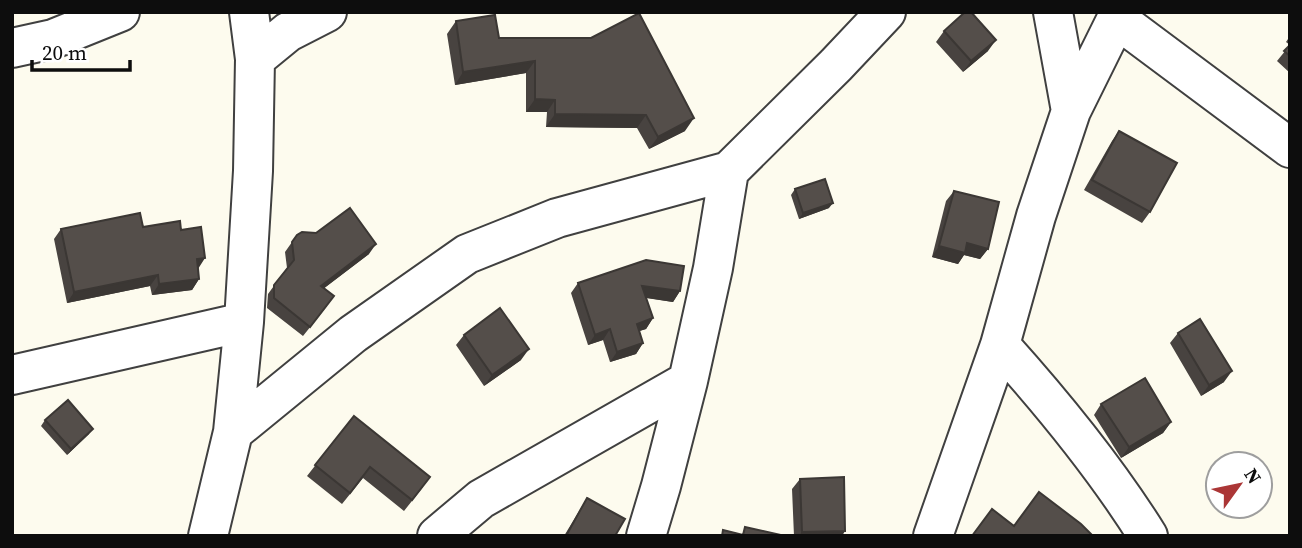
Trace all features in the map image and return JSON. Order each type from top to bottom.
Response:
[{"type":"street","points":[[12,48],[53,39],[120,12]]},
{"type":"street","points":[[208,536],[233,432],[244,322],[253,171],[255,59],[250,12]]},
{"type":"street","points":[[255,59],[288,32],[327,12]]},
{"type":"street","points":[[233,432],[353,334],[467,254],[556,218],[729,171],[886,12]]},
{"type":"street","points":[[1053,12],[1070,111]]},
{"type":"street","points":[[933,536],[1000,345],[1036,216],[1070,111],[1118,15],[1290,148]]},
{"type":"street","points":[[646,536],[688,381],[713,268],[729,171]]},
{"type":"street","points":[[12,375],[244,322]]},
{"type":"street","points":[[1000,345],[1053,404],[1129,506],[1148,536]]},
{"type":"street","points":[[437,536],[481,499],[688,381]]},
{"type":"building","points":[[965,12],[971,12],[996,40],[971,61],[944,31]]},
{"type":"building","points":[[639,13],[694,118],[658,137],[646,115],[555,114],[555,100],[535,99],[535,61],[463,72],[456,21],[495,15],[499,38],[591,38]]},
{"type":"building","points":[[1290,45],[1290,56],[1284,51]]},
{"type":"building","points":[[1119,131],[1177,163],[1150,212],[1092,180]]},
{"type":"building","points":[[825,179],[833,203],[803,213],[795,189]]},
{"type":"building","points":[[954,191],[999,202],[988,249],[967,243],[965,253],[939,246]]},
{"type":"building","points":[[350,208],[376,244],[321,286],[334,296],[310,327],[274,298],[274,285],[294,260],[292,242],[297,235],[302,232],[316,233]]},
{"type":"building","points":[[140,213],[143,227],[180,221],[181,230],[201,227],[205,258],[197,259],[199,279],[159,284],[158,275],[74,292],[61,229]]},
{"type":"building","points":[[646,260],[684,266],[680,291],[642,286],[653,318],[637,324],[643,343],[617,352],[610,329],[595,335],[578,283]]},
{"type":"building","points":[[500,308],[529,349],[492,375],[464,335]]},
{"type":"building","points":[[1200,319],[1232,371],[1209,385],[1178,333]]},
{"type":"building","points":[[1145,378],[1171,422],[1129,447],[1101,404]]},
{"type":"building","points":[[68,400],[93,429],[71,449],[45,420]]},
{"type":"building","points":[[354,416],[430,477],[412,500],[370,467],[350,493],[315,465]]},
{"type":"building","points":[[844,477],[845,531],[802,532],[800,479]]},
{"type":"building","points":[[1039,492],[1093,536],[972,536],[992,509],[1014,526]]},
{"type":"building","points":[[587,498],[625,519],[615,536],[566,536]]},
{"type":"building","points":[[745,527],[781,536],[722,536],[723,530],[743,535]]}]
